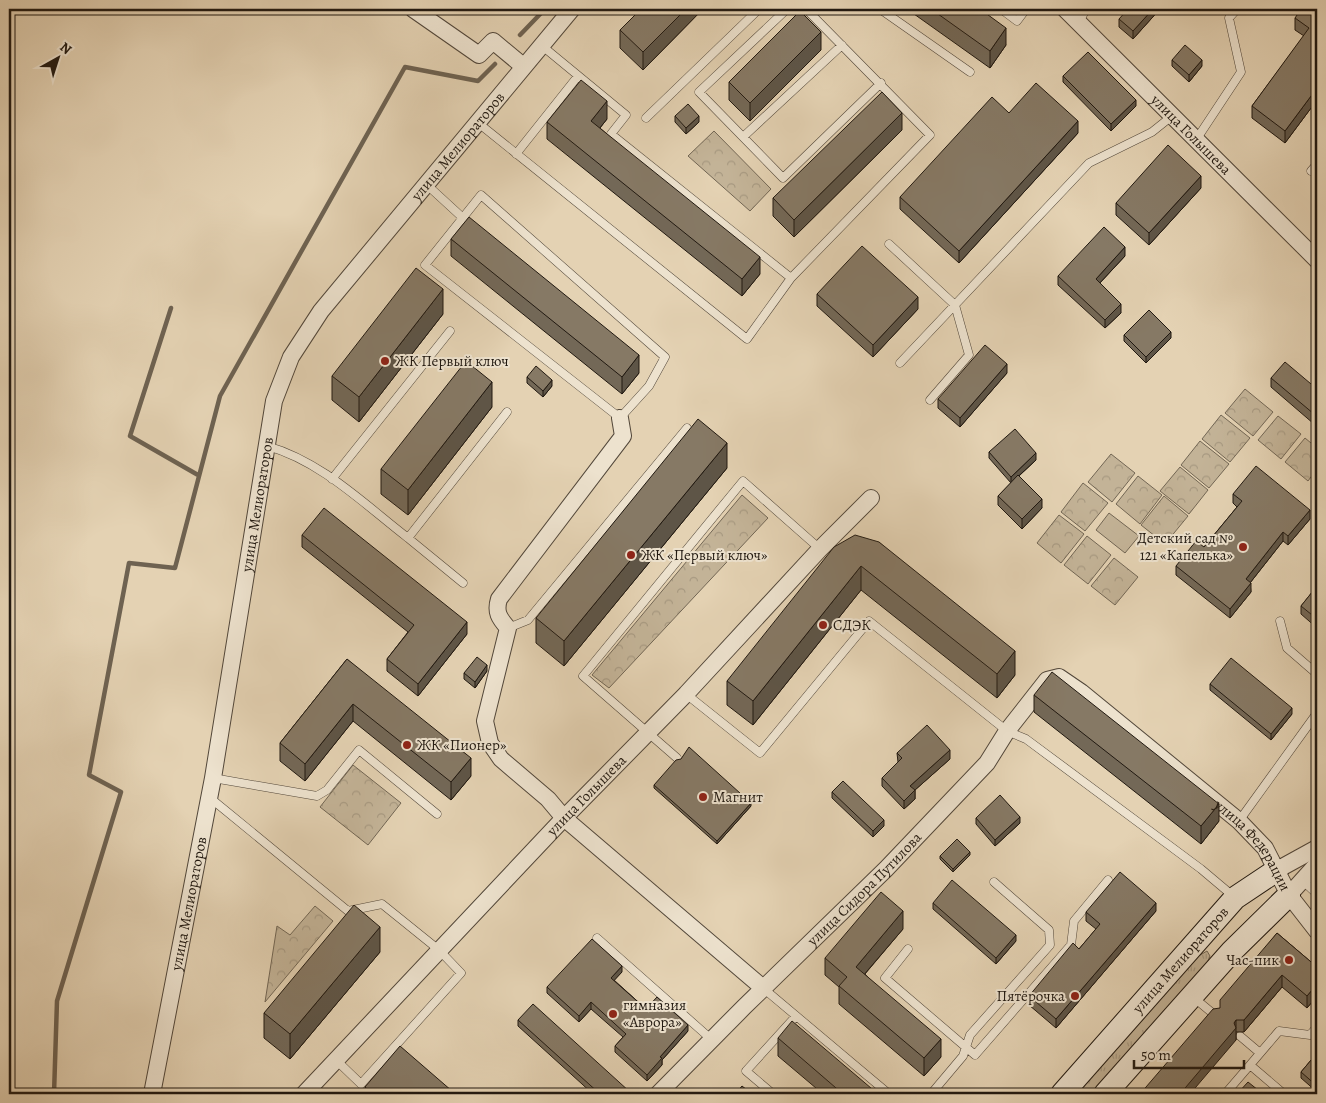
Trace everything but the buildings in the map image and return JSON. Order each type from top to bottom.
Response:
[{"type":"street","points":[[413,9],[479,55],[493,40],[523,66]]},
{"type":"street","name":"улица Мелиораторов","points":[[152,1094],[213,778],[274,401],[291,357],[321,311],[572,9]]},
{"type":"street","name":"улица Голышева","points":[[1065,9],[1082,15],[1172,116],[1317,260]]},
{"type":"street","points":[[620,418],[623,436],[499,599],[496,609],[508,628],[485,722],[490,743],[501,759],[548,799],[564,818],[763,988]]},
{"type":"street","name":"улица Голышева","points":[[304,1094],[564,818],[686,694],[820,549],[870,498]]},
{"type":"street","name":"улица Сидора Путилова","points":[[658,1094],[763,988],[886,869],[988,764],[1007,731],[1047,680],[1059,677]]},
{"type":"street","name":"улица Федерации","points":[[1059,677],[1081,692],[1239,821],[1265,848],[1277,870],[1296,888],[1317,931]]},
{"type":"street","name":"улица Мелиораторов","points":[[1062,1094],[1235,898],[1277,870],[1317,848]]},
{"type":"street","name":"улица Мелиораторов","points":[[1105,1094],[1232,951],[1296,888],[1317,864]]},
{"type":"lane","points":[[646,118],[759,9]]},
{"type":"lane","points":[[787,9],[699,92],[783,178],[880,83]]},
{"type":"lane","points":[[477,122],[746,339],[791,278],[930,135],[806,9]]},
{"type":"lane","points":[[880,9],[970,72]]},
{"type":"lane","points":[[1001,9],[1017,21],[1026,9]]},
{"type":"lane","points":[[1196,140],[1241,72],[1229,18],[1237,9]]},
{"type":"lane","points":[[743,137],[842,44]]},
{"type":"lane","points":[[542,45],[626,115],[611,134],[791,278]]},
{"type":"lane","points":[[516,154],[578,76]]},
{"type":"lane","points":[[900,364],[1089,163],[1152,132],[1172,116]]},
{"type":"lane","points":[[1311,171],[1317,164]]},
{"type":"lane","points":[[426,184],[463,218]]},
{"type":"lane","points":[[481,195],[665,357],[649,386],[620,418],[425,265],[463,218],[481,195]]},
{"type":"lane","points":[[889,244],[955,305],[969,355],[930,400]]},
{"type":"lane","points":[[332,479],[450,331]]},
{"type":"lane","points":[[408,538],[507,412]]},
{"type":"lane","points":[[508,628],[528,620],[687,428]]},
{"type":"lane","points":[[267,446],[290,452],[332,479],[464,583]]},
{"type":"lane","points":[[677,758],[582,676],[743,481],[820,549]]},
{"type":"lane","points":[[686,694],[760,753],[869,621],[1007,731],[1026,739],[1201,870],[1235,898]]},
{"type":"lane","points":[[1280,622],[1287,648],[1317,674]]},
{"type":"lane","points":[[1239,821],[1317,712]]},
{"type":"lane","points":[[213,778],[317,796],[327,790],[359,750],[436,814]]},
{"type":"lane","points":[[209,797],[348,911],[382,904],[439,950],[461,973],[361,1084],[336,1060]]},
{"type":"lane","points":[[908,949],[885,978],[975,1055],[1071,945],[1074,921],[1108,880]]},
{"type":"lane","points":[[931,1094],[963,1056],[970,1035],[1050,944],[1049,930],[994,882]]},
{"type":"lane","points":[[1296,888],[1317,894]]},
{"type":"lane","points":[[597,938],[711,1040]]},
{"type":"lane","points":[[763,988],[889,1094]]},
{"type":"lane","points":[[1192,996],[1216,1016]]},
{"type":"lane","points":[[773,1094],[746,1071],[796,1016]]},
{"type":"lane","points":[[1225,1094],[1280,1031],[1310,1036],[1317,1027]]},
{"type":"lane","points":[[1240,1036],[1260,1053]]},
{"type":"lane","points":[[1250,1065],[1284,1094]]},
{"type":"green space","points":[[714,131],[771,189],[750,211],[688,156]]},
{"type":"green space","points":[[1245,389],[1273,412],[1253,436],[1225,413]]},
{"type":"green space","points":[[1221,415],[1250,438],[1230,462],[1202,439]]},
{"type":"green space","points":[[1278,416],[1301,434],[1281,459],[1258,440]]},
{"type":"green space","points":[[1305,438],[1317,448],[1317,469],[1308,481],[1285,462]]},
{"type":"green space","points":[[1200,441],[1229,464],[1209,488],[1181,465]]},
{"type":"green space","points":[[1111,454],[1135,473],[1112,502],[1088,482]]},
{"type":"green space","points":[[1180,467],[1208,490],[1189,514],[1160,491]]},
{"type":"green space","points":[[1138,476],[1162,495],[1140,524],[1116,504]]},
{"type":"green space","points":[[1083,483],[1108,503],[1085,531],[1061,512]]},
{"type":"green space","points":[[742,495],[768,518],[609,688],[592,675]]},
{"type":"green space","points":[[1164,496],[1188,516],[1165,544],[1141,525]]},
{"type":"green space","points":[[1109,513],[1139,536],[1125,553],[1096,530]]},
{"type":"green space","points":[[1059,515],[1084,534],[1061,563],[1037,543]]},
{"type":"green space","points":[[1087,536],[1111,555],[1088,584],[1064,565]]},
{"type":"green space","points":[[1114,558],[1138,577],[1115,605],[1091,586]]},
{"type":"green space","points":[[353,765],[401,803],[368,845],[320,807]]},
{"type":"green space","points":[[315,906],[333,921],[265,1002],[277,926],[290,935]]},
{"type":"green space","points":[[1207,951],[1210,956],[1206,966],[1094,1094],[1071,1094],[1185,964]]},
{"type":"waterway","points":[[520,35],[545,9]]},
{"type":"waterway","points":[[54,1094],[57,1001],[121,792],[89,775],[129,563],[175,568],[220,396],[405,67],[478,81],[495,64]]},
{"type":"waterway","points":[[171,308],[130,436],[198,475]]},
{"type":"place","name":"ЖК Первый ключ","points":[[385,361]]},
{"type":"place","name":"Детский сад № 121 «Капелька»","points":[[1243,547]]},
{"type":"place","name":"ЖК «Первый ключ»","points":[[631,555]]},
{"type":"place","name":"СДЭК","points":[[823,625]]},
{"type":"place","name":"ЖК «Пионер»","points":[[407,745]]},
{"type":"place","name":"Магнит","points":[[703,797]]},
{"type":"place","name":"Час-пик","points":[[1289,960]]},
{"type":"place","name":"Пятёрочка","points":[[1075,996]]},
{"type":"place","name":"гимназия «Аврора»","points":[[613,1014]]}]
